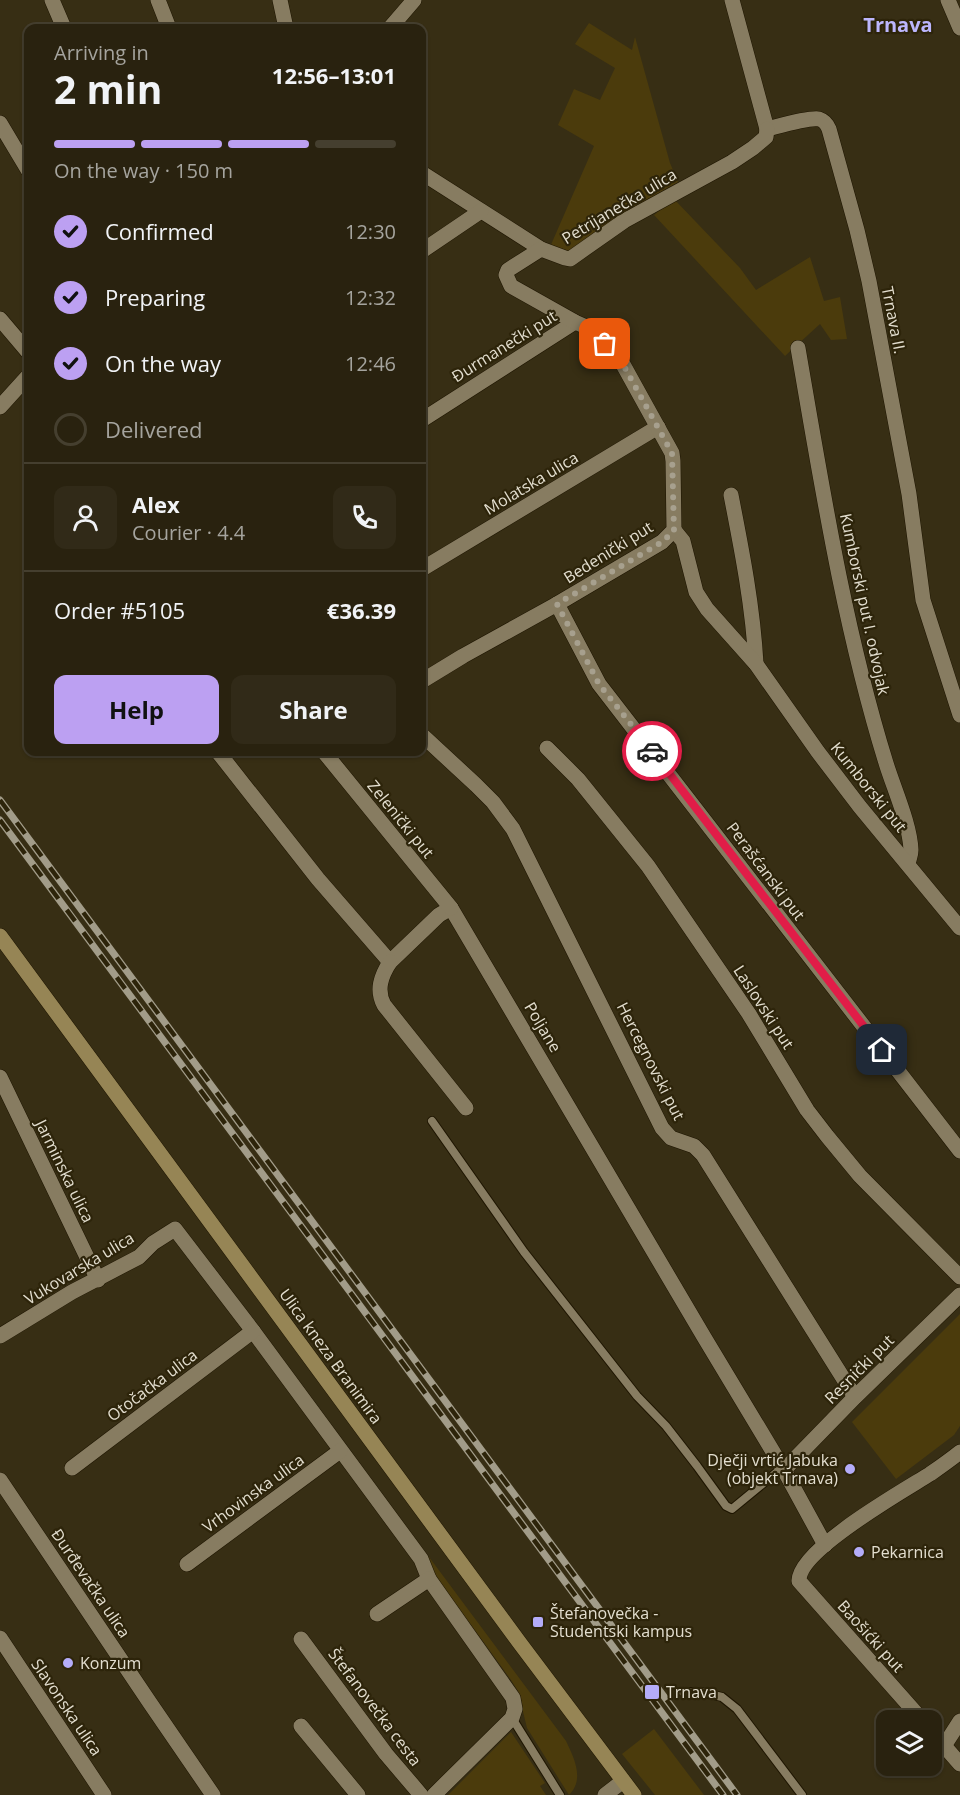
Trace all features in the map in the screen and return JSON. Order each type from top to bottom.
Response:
[{"type":"main road","name":"Ulica kneza Branimira","points":[[0,936],[634,1795]]},
{"type":"street","points":[[52,0],[62,24]]},
{"type":"street","points":[[158,0],[167,24]]},
{"type":"street","points":[[280,0],[285,24]]},
{"type":"street","points":[[393,24],[414,0]]},
{"type":"street","points":[[732,0],[767,129]]},
{"type":"street","points":[[948,0],[960,28]]},
{"type":"street","name":"Trnava II.","points":[[767,129],[813,119],[822,120],[829,129],[869,281],[909,494],[924,600],[960,715]]},
{"type":"street","points":[[0,123],[24,163]]},
{"type":"street","name":"Petrijanečka ulica","points":[[426,175],[541,249],[570,259],[624,221],[732,162],[766,137],[767,129]]},
{"type":"street","points":[[426,248],[481,210]]},
{"type":"street","name":"Bedenički put","points":[[426,679],[662,542],[674,531],[672,453],[620,359],[591,329],[511,286],[506,275],[508,270],[541,249]]},
{"type":"street","points":[[0,319],[24,347]]},
{"type":"street","name":"Đurmanečki put","points":[[426,417],[575,322]]},
{"type":"street","name":"Kumborski put I. odvojak","points":[[798,348],[850,632],[865,695],[906,824],[912,852],[908,864]]},
{"type":"street","points":[[0,407],[24,381]]},
{"type":"street","name":"Molatska ulica","points":[[426,567],[658,427]]},
{"type":"street","points":[[731,495],[746,576],[755,638],[756,664]]},
{"type":"street","name":"Kumborski put","points":[[674,531],[683,541],[696,592],[707,609],[756,664],[860,807],[960,928]]},
{"type":"street","name":"Perašćanski put","points":[[557,604],[599,684],[960,1151]]},
{"type":"street","name":"Hercegnovski put","points":[[426,739],[488,796],[513,829],[662,1128],[671,1138],[694,1146],[703,1155],[855,1397]]},
{"type":"street","name":"Laslovski put","points":[[547,748],[578,779],[648,866],[749,1014],[807,1110],[827,1136],[867,1183],[960,1277]]},
{"type":"street","points":[[221,756],[318,879],[390,962]]},
{"type":"street","name":"Zelenički put","points":[[327,756],[451,908]]},
{"type":"street","points":[[451,908],[440,915],[390,962],[383,973],[380,987],[384,1005],[466,1108]]},
{"type":"street","name":"Poljane","points":[[451,908],[784,1470],[825,1545]]},
{"type":"street","name":"Jarminska ulica","points":[[0,1077],[98,1280]]},
{"type":"street","name":"Vukovarska ulica","points":[[0,1336],[72,1292],[139,1257],[153,1243],[175,1229],[253,1331]]},
{"type":"street","name":"Resnički put","points":[[784,1470],[960,1295]]},
{"type":"street","points":[[253,1331],[421,1559],[429,1579],[513,1698],[514,1714],[434,1795]]},
{"type":"street","name":"Otočačka ulica","points":[[72,1468],[253,1331]]},
{"type":"street","name":"Vrhovinska ulica","points":[[187,1564],[340,1451]]},
{"type":"street","points":[[825,1545],[874,1508],[960,1452]]},
{"type":"street","name":"Đurđevačka ulica","points":[[0,1480],[213,1795]]},
{"type":"street","name":"Baošićki put","points":[[825,1545],[798,1574],[799,1581],[913,1710]]},
{"type":"street","points":[[376,1614],[429,1579]]},
{"type":"street","name":"Slavonska ulica","points":[[0,1638],[104,1795]]},
{"type":"street","name":"Štefanovečka cesta","points":[[301,1639],[386,1754],[421,1795]]},
{"type":"street","points":[[944,1746],[960,1721]]},
{"type":"street","points":[[301,1726],[358,1795]]},
{"type":"street","points":[[942,1744],[960,1764]]},
{"type":"street","points":[[605,1795],[623,1781]]},
{"type":"lane","points":[[432,1121],[524,1252],[637,1396],[666,1426],[726,1506],[732,1509],[777,1472],[784,1470]]},
{"type":"lane","points":[[683,1692],[701,1692],[722,1697],[736,1709],[802,1795]]},
{"type":"lane","points":[[514,1714],[560,1795]]},
{"type":"shaded area","points":[[589,23],[632,50],[635,37],[670,163],[678,182],[634,207],[567,252],[550,247],[594,146],[558,125],[574,89],[600,100],[615,68],[575,44]]},
{"type":"shaded area","points":[[674,199],[740,268],[756,290],[810,257],[824,301],[840,297],[847,339],[831,340],[820,324],[785,356],[654,215]]},
{"type":"shaded area","points":[[202,1252],[566,1741],[575,1761],[577,1775],[574,1789],[569,1795],[527,1728],[518,1691],[511,1680],[440,1582],[425,1557]]},
{"type":"shaded area","points":[[960,1314],[960,1426],[954,1435],[896,1479],[852,1422]]},
{"type":"shaded area","points":[[654,1729],[704,1795],[655,1795],[622,1754]]},
{"type":"shaded area","points":[[511,1732],[545,1783],[540,1786],[546,1795],[448,1795]]},
{"type":"railway","points":[[0,800],[737,1795]]},
{"type":"railway","points":[[0,820],[723,1795]]},
{"type":"way so far","points":[[605,344],[620,359],[672,453],[674,531],[662,542],[557,604],[599,684],[652,751]]},
{"type":"place","name":"Dječji vrtić Jabuka (objekt Trnava)","points":[[850,1469]]},
{"type":"place","name":"Pekarnica","points":[[859,1552]]},
{"type":"place","name":"Štefanovečka - Studentski kampus","points":[[538,1622]]},
{"type":"place","name":"Konzum","points":[[68,1663]]},
{"type":"place","name":"Trnava","points":[[652,1692]]},
{"type":"district","name":"Trnava","points":[[898,25]]},
{"type":"route","points":[[652,751],[882,1050]]}]
